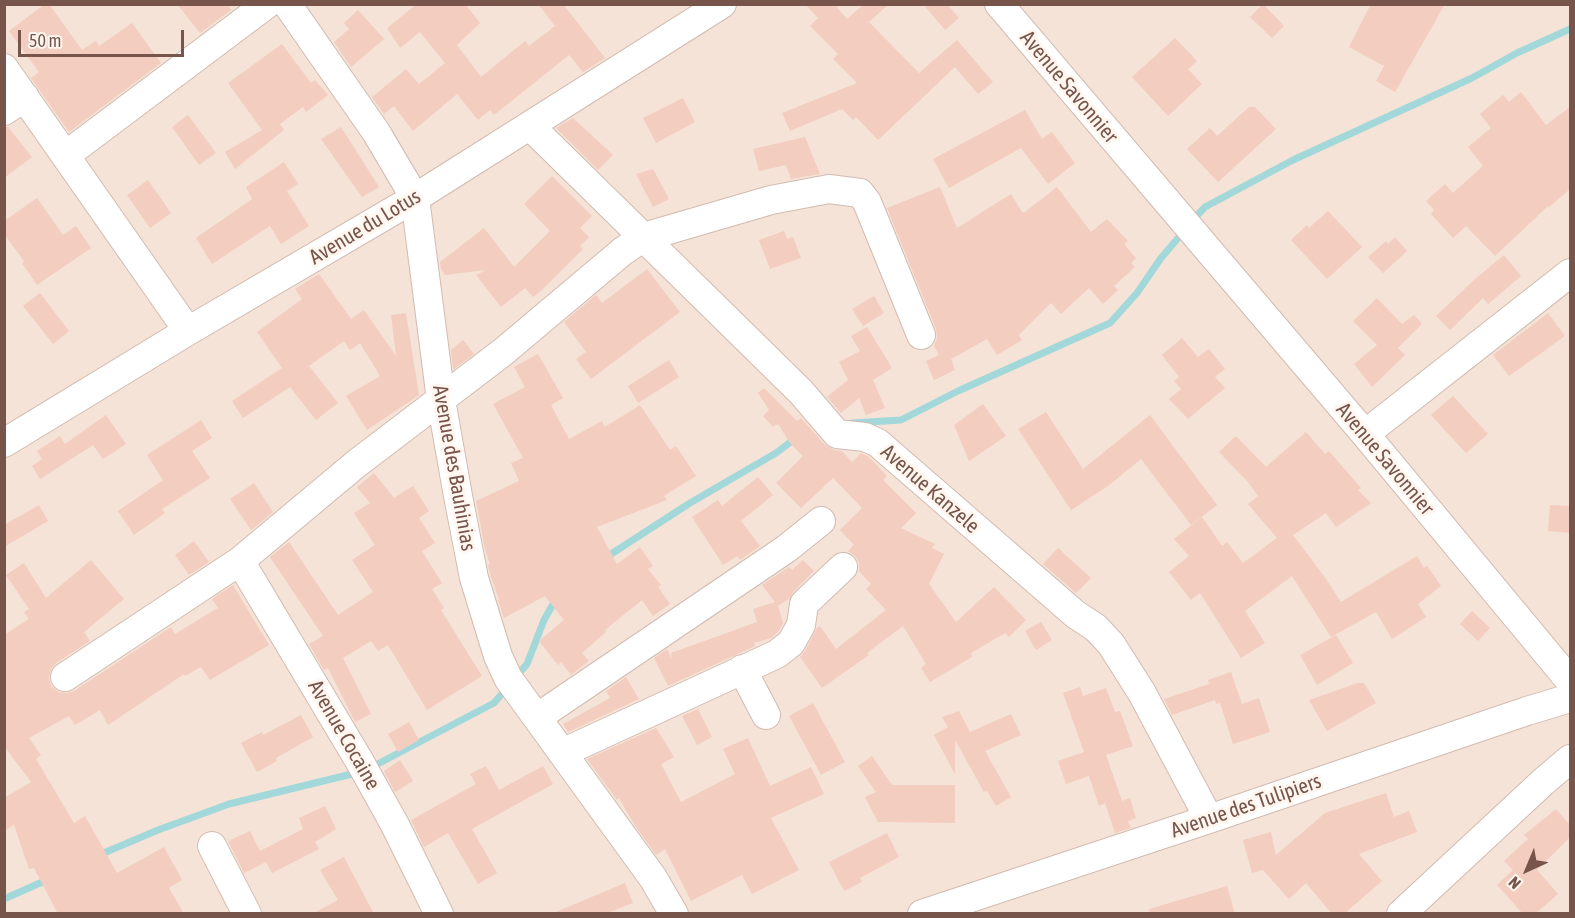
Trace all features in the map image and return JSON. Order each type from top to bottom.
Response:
[{"type":"street","points":[[66,154],[267,4]]},
{"type":"street","name":"Avenue des Bauhinias","points":[[287,4],[376,132],[415,198],[441,400],[474,578],[498,656],[508,678],[653,878],[674,914]]},
{"type":"street","name":"Avenue du Lotus","points":[[4,443],[188,331],[415,198],[722,4]]},
{"type":"street","name":"Avenue Savonnier","points":[[999,4],[1365,434],[1570,681]]},
{"type":"street","points":[[4,68],[15,104],[66,154],[188,331]]},
{"type":"street","name":"Avenue Kanzele","points":[[530,126],[801,392],[833,430],[865,437],[878,443],[1075,614],[1096,628],[1111,644],[1142,693],[1209,819]]},
{"type":"street","points":[[65,677],[240,561],[356,464],[549,315],[623,251],[644,237],[771,200],[829,189],[860,194],[867,202],[921,335]]},
{"type":"street","points":[[1365,434],[1570,273]]},
{"type":"street","points":[[532,709],[786,549],[821,521]]},
{"type":"street","name":"Avenue Cocaine","points":[[240,561],[365,771],[395,825],[439,914]]},
{"type":"street","points":[[562,753],[777,654],[791,643],[801,625],[804,604],[843,567]]},
{"type":"street","points":[[742,669],[766,715]]},
{"type":"street","name":"Avenue des Tulipiers","points":[[922,914],[1570,698]]},
{"type":"street","points":[[1401,914],[1570,759]]},
{"type":"street","points":[[212,846],[247,914]]},
{"type":"shaded area","points":[[5,5],[1570,5],[1570,913],[5,913]]},
{"type":"building","points":[[45,4],[49,4],[82,50],[96,41],[99,46],[132,23],[161,63],[69,132],[31,78],[39,72],[9,31]]},
{"type":"building","points":[[177,4],[227,4],[231,10],[200,33]]},
{"type":"building","points":[[417,4],[465,4],[480,23],[457,45],[481,77],[525,41],[529,46],[555,26],[538,4],[563,4],[605,58],[583,72],[569,55],[494,115],[490,110],[478,120],[457,94],[413,131],[394,106],[384,114],[372,97],[406,69],[419,84],[445,63],[420,32],[400,48],[387,28]]},
{"type":"building","points":[[805,4],[834,4],[847,19],[864,4],[889,4],[869,22],[919,73],[957,40],[993,82],[978,94],[955,67],[878,140],[856,117],[853,120],[842,109],[790,131],[782,113],[857,83],[833,59],[838,54],[810,26],[818,18]]},
{"type":"building","points":[[923,4],[947,4],[959,18],[945,30]]},
{"type":"building","points":[[1263,4],[1284,26],[1272,38],[1250,17]]},
{"type":"building","points":[[1371,4],[1445,4],[1395,92],[1376,81],[1384,66],[1349,47]]},
{"type":"building","points":[[358,10],[384,39],[351,67],[334,42],[349,29],[344,23]]},
{"type":"building","points":[[1175,38],[1197,61],[1188,69],[1202,84],[1168,116],[1132,77]]},
{"type":"building","points":[[282,44],[311,83],[315,80],[328,95],[306,112],[303,107],[280,124],[284,130],[235,169],[225,152],[262,130],[228,83]]},
{"type":"building","points":[[1521,92],[1546,125],[1570,107],[1570,189],[1548,206],[1495,256],[1466,226],[1453,238],[1431,214],[1434,210],[1426,201],[1445,184],[1453,193],[1483,166],[1468,147],[1491,128],[1480,114],[1503,95],[1509,102]]},
{"type":"building","points":[[683,98],[695,122],[656,143],[643,118]]},
{"type":"building","points":[[1249,107],[1255,107],[1276,129],[1218,182],[1187,149],[1210,128],[1217,136]]},
{"type":"building","points":[[1025,110],[1042,139],[1052,132],[1075,163],[1048,184],[1021,148],[949,188],[933,159]]},
{"type":"building","points":[[188,115],[216,153],[199,165],[172,127]]},
{"type":"building","points":[[573,118],[613,155],[598,170],[556,128]]},
{"type":"building","points":[[4,127],[8,127],[32,157],[4,178]]},
{"type":"building","points":[[341,127],[379,187],[362,197],[321,139]]},
{"type":"building","points":[[805,137],[820,174],[791,179],[786,165],[759,171],[753,149]]},
{"type":"building","points":[[284,162],[298,184],[287,191],[309,226],[281,244],[270,226],[212,264],[196,238],[252,199],[246,187]]},
{"type":"building","points":[[653,169],[669,199],[653,207],[636,174]]},
{"type":"building","points":[[552,176],[592,216],[580,228],[589,237],[580,246],[583,249],[542,290],[533,297],[525,288],[501,307],[476,275],[486,270],[445,275],[440,262],[484,228],[514,267],[550,231],[524,204]]},
{"type":"building","points":[[148,180],[171,213],[150,228],[127,195]]},
{"type":"building","points":[[940,187],[957,228],[1011,194],[1022,212],[1025,212],[1057,187],[1091,232],[1107,219],[1128,241],[1124,244],[1136,258],[1131,263],[1135,267],[1114,286],[1118,290],[1103,304],[1089,288],[1061,314],[1051,303],[1019,335],[1022,340],[997,355],[987,339],[951,359],[955,370],[934,380],[926,361],[939,355],[934,346],[937,338],[936,329],[887,208]]},
{"type":"building","points":[[37,198],[63,235],[76,226],[91,248],[37,285],[22,263],[24,261],[4,234],[4,221]]},
{"type":"building","points":[[1328,211],[1362,247],[1327,279],[1291,240],[1307,225],[1309,228]]},
{"type":"building","points":[[784,231],[787,239],[793,237],[801,258],[770,269],[759,240]]},
{"type":"building","points":[[1395,237],[1407,251],[1383,273],[1368,257],[1386,241],[1388,244]]},
{"type":"building","points":[[1504,255],[1521,276],[1488,304],[1483,298],[1450,330],[1436,316]]},
{"type":"building","points":[[647,269],[680,312],[591,379],[576,359],[586,352],[564,322],[596,295],[602,303]]},
{"type":"building","points":[[319,274],[351,319],[364,310],[396,356],[391,315],[406,313],[419,395],[367,430],[346,396],[380,376],[360,343],[350,350],[344,341],[309,366],[338,403],[316,420],[290,387],[243,418],[232,401],[282,368],[257,332],[302,299],[295,289]]},
{"type":"building","points":[[40,293],[69,331],[53,344],[23,306]]},
{"type":"building","points":[[874,296],[884,313],[863,326],[852,309]]},
{"type":"building","points":[[1377,298],[1402,324],[1414,315],[1422,324],[1398,348],[1405,355],[1372,387],[1354,364],[1377,345],[1353,321]]},
{"type":"building","points":[[446,311],[451,350],[463,340],[474,354],[454,369],[453,368]]},
{"type":"building","points":[[1548,313],[1565,336],[1509,376],[1493,355]]},
{"type":"building","points":[[867,327],[892,368],[873,380],[885,408],[866,415],[859,398],[841,413],[827,397],[848,380],[839,362],[860,351],[851,336]]},
{"type":"building","points":[[1182,338],[1198,357],[1209,349],[1225,369],[1215,377],[1225,388],[1188,419],[1169,399],[1181,389],[1174,381],[1179,377],[1162,355]]},
{"type":"building","points":[[538,354],[563,398],[551,405],[569,439],[602,421],[605,427],[640,405],[670,450],[676,446],[696,476],[664,496],[667,500],[597,527],[617,564],[640,547],[653,566],[648,569],[661,585],[658,587],[670,604],[653,616],[642,600],[605,630],[606,632],[582,653],[589,661],[571,675],[561,662],[558,665],[539,641],[564,620],[545,596],[504,618],[490,574],[488,565],[490,564],[476,501],[519,481],[511,463],[523,458],[493,404],[525,387],[514,367]]},
{"type":"building","points":[[669,360],[679,377],[638,403],[628,386]]},
{"type":"building","points":[[764,388],[797,421],[801,418],[825,445],[842,451],[852,462],[861,453],[869,457],[887,476],[883,480],[916,513],[901,528],[935,544],[932,548],[944,554],[929,584],[956,622],[994,587],[1026,620],[1009,637],[1005,633],[971,653],[972,657],[930,682],[921,668],[926,664],[903,626],[867,653],[869,655],[822,688],[800,657],[817,628],[820,626],[836,649],[886,610],[866,589],[871,584],[859,571],[859,563],[855,556],[848,551],[854,545],[840,530],[862,508],[833,478],[801,508],[776,483],[803,456],[790,443],[778,424],[773,427],[763,416],[769,410],[758,393]]},
{"type":"building","points":[[1453,396],[1488,434],[1466,453],[1431,415]]},
{"type":"building","points":[[983,404],[1006,436],[969,461],[954,425]]},
{"type":"building","points":[[1046,412],[1083,469],[1150,415],[1217,505],[1191,525],[1141,459],[1108,486],[1071,510],[1018,429]]},
{"type":"building","points":[[106,415],[126,444],[103,459],[93,445],[40,479],[32,466],[42,459],[37,451],[60,436],[65,444]]},
{"type":"building","points":[[201,420],[212,438],[192,451],[210,478],[162,509],[165,513],[134,535],[118,511],[163,480],[147,455]]},
{"type":"building","points":[[1306,432],[1325,454],[1329,451],[1361,488],[1358,490],[1371,503],[1336,527],[1326,513],[1293,535],[1341,602],[1417,556],[1424,568],[1427,566],[1441,586],[1418,604],[1426,617],[1392,639],[1376,612],[1331,637],[1292,576],[1245,611],[1265,643],[1241,658],[1200,593],[1191,600],[1169,572],[1189,556],[1174,539],[1202,517],[1222,546],[1227,542],[1243,563],[1277,538],[1248,504],[1258,496],[1248,482],[1219,452],[1236,436],[1266,467]]},
{"type":"building","points":[[374,473],[394,498],[413,486],[429,511],[419,518],[435,543],[422,551],[442,583],[432,589],[444,608],[441,610],[482,676],[427,710],[388,645],[378,651],[371,641],[343,658],[371,714],[355,722],[328,668],[324,670],[309,644],[323,636],[270,557],[289,542],[338,615],[373,592],[352,560],[375,545],[354,513],[370,503],[357,487]]},
{"type":"building","points":[[758,477],[773,495],[741,521],[760,546],[740,560],[737,556],[723,565],[692,517],[718,500],[722,506]]},
{"type":"building","points":[[254,483],[273,512],[251,530],[230,499]]},
{"type":"building","points":[[39,505],[48,521],[4,547],[4,525]]},
{"type":"building","points":[[1550,505],[1570,506],[1570,533],[1548,531]]},
{"type":"building","points":[[194,541],[209,562],[189,575],[175,555]]},
{"type":"building","points":[[1058,548],[1091,578],[1076,593],[1043,564]]},
{"type":"building","points":[[91,560],[124,599],[84,632],[90,641],[56,663],[51,669],[49,677],[51,686],[58,692],[74,691],[171,627],[175,634],[218,608],[212,599],[233,585],[269,645],[210,680],[201,667],[185,676],[184,674],[108,725],[100,710],[75,725],[69,716],[29,738],[41,755],[36,759],[74,823],[85,816],[117,873],[164,847],[182,880],[169,888],[184,914],[58,914],[34,868],[29,869],[14,825],[4,831],[4,798],[31,782],[4,746],[4,635],[29,619],[24,612],[29,609],[6,575],[24,563],[46,598]]},
{"type":"building","points":[[803,560],[814,571],[790,598],[778,606],[783,623],[778,632],[771,638],[754,643],[755,646],[668,686],[654,658],[667,649],[672,659],[671,653],[757,622],[753,609],[775,602],[762,585],[789,567],[792,570]]},
{"type":"building","points":[[1472,611],[1490,628],[1478,641],[1460,624]]},
{"type":"building","points":[[1041,622],[1052,640],[1036,650],[1025,631]]},
{"type":"building","points":[[1336,635],[1353,663],[1317,685],[1300,655]]},
{"type":"building","points":[[1231,672],[1242,704],[1259,698],[1270,732],[1233,744],[1220,703],[1216,704],[1215,700],[1172,715],[1164,699],[1209,684],[1208,680]]},
{"type":"building","points":[[626,677],[639,699],[568,732],[563,724],[610,698],[606,691]]},
{"type":"building","points":[[1364,683],[1376,703],[1327,731],[1309,700]]},
{"type":"building","points":[[1080,687],[1083,696],[1106,688],[1115,712],[1120,711],[1133,746],[1106,755],[1122,801],[1130,798],[1136,818],[1128,821],[1131,828],[1115,833],[1105,803],[1099,806],[1089,776],[1066,784],[1058,761],[1084,752],[1063,693]]},
{"type":"building","points":[[813,703],[845,762],[821,775],[789,716]]},
{"type":"building","points":[[698,709],[712,737],[697,745],[682,716]]},
{"type":"building","points":[[959,711],[970,732],[1011,714],[1021,735],[985,751],[1011,797],[996,806],[987,791],[984,792],[955,740],[955,774],[934,735],[948,727],[942,717]]},
{"type":"building","points":[[301,715],[313,737],[276,758],[277,761],[257,772],[241,743],[262,732],[263,735]]},
{"type":"building","points":[[409,722],[419,740],[398,752],[388,734]]},
{"type":"building","points":[[656,728],[674,757],[661,764],[681,802],[735,774],[723,749],[748,738],[770,786],[811,767],[824,794],[771,818],[799,870],[752,894],[742,875],[691,901],[665,849],[656,855],[619,798],[617,800],[587,759]]},
{"type":"building","points":[[872,756],[892,785],[955,785],[955,823],[878,822],[865,797],[876,792],[858,766]]},
{"type":"building","points":[[400,760],[413,781],[395,792],[384,771]]},
{"type":"building","points":[[486,766],[499,790],[543,766],[553,784],[472,829],[497,873],[478,884],[448,833],[424,847],[411,820],[476,784],[470,774]]},
{"type":"building","points":[[1386,793],[1394,817],[1409,811],[1417,832],[1359,854],[1382,881],[1344,914],[1332,914],[1306,883],[1289,899],[1263,870],[1252,873],[1243,840],[1271,832],[1276,855],[1325,813]]},
{"type":"building","points":[[325,806],[336,829],[315,842],[319,849],[272,873],[266,862],[244,873],[228,841],[250,831],[260,851],[303,829],[299,818]]},
{"type":"building","points":[[1556,809],[1570,825],[1570,837],[1537,870],[1558,894],[1535,914],[1523,914],[1497,885],[1513,870],[1504,861],[1528,839],[1524,835]]},
{"type":"building","points":[[887,833],[899,857],[860,878],[862,882],[844,891],[829,862]]},
{"type":"building","points":[[344,857],[374,914],[312,914],[338,900],[320,870]]},
{"type":"building","points":[[625,883],[633,903],[604,914],[551,914]]},
{"type":"building","points":[[1227,886],[1235,914],[1150,914],[1149,909]]},
{"type":"waterway","points":[[1192,221],[1205,207],[1293,160],[1472,78],[1517,53],[1570,29]]},
{"type":"waterway","points":[[852,423],[901,420],[958,391],[1110,323],[1137,293],[1161,258],[1185,230]]},
{"type":"waterway","points":[[605,558],[690,503],[776,453],[796,438]]},
{"type":"waterway","points":[[516,677],[527,664],[544,620],[557,597]]},
{"type":"waterway","points":[[370,768],[494,703],[507,688]]},
{"type":"waterway","points":[[99,855],[229,804],[360,772]]},
{"type":"waterway","points":[[4,899],[49,879]]}]
